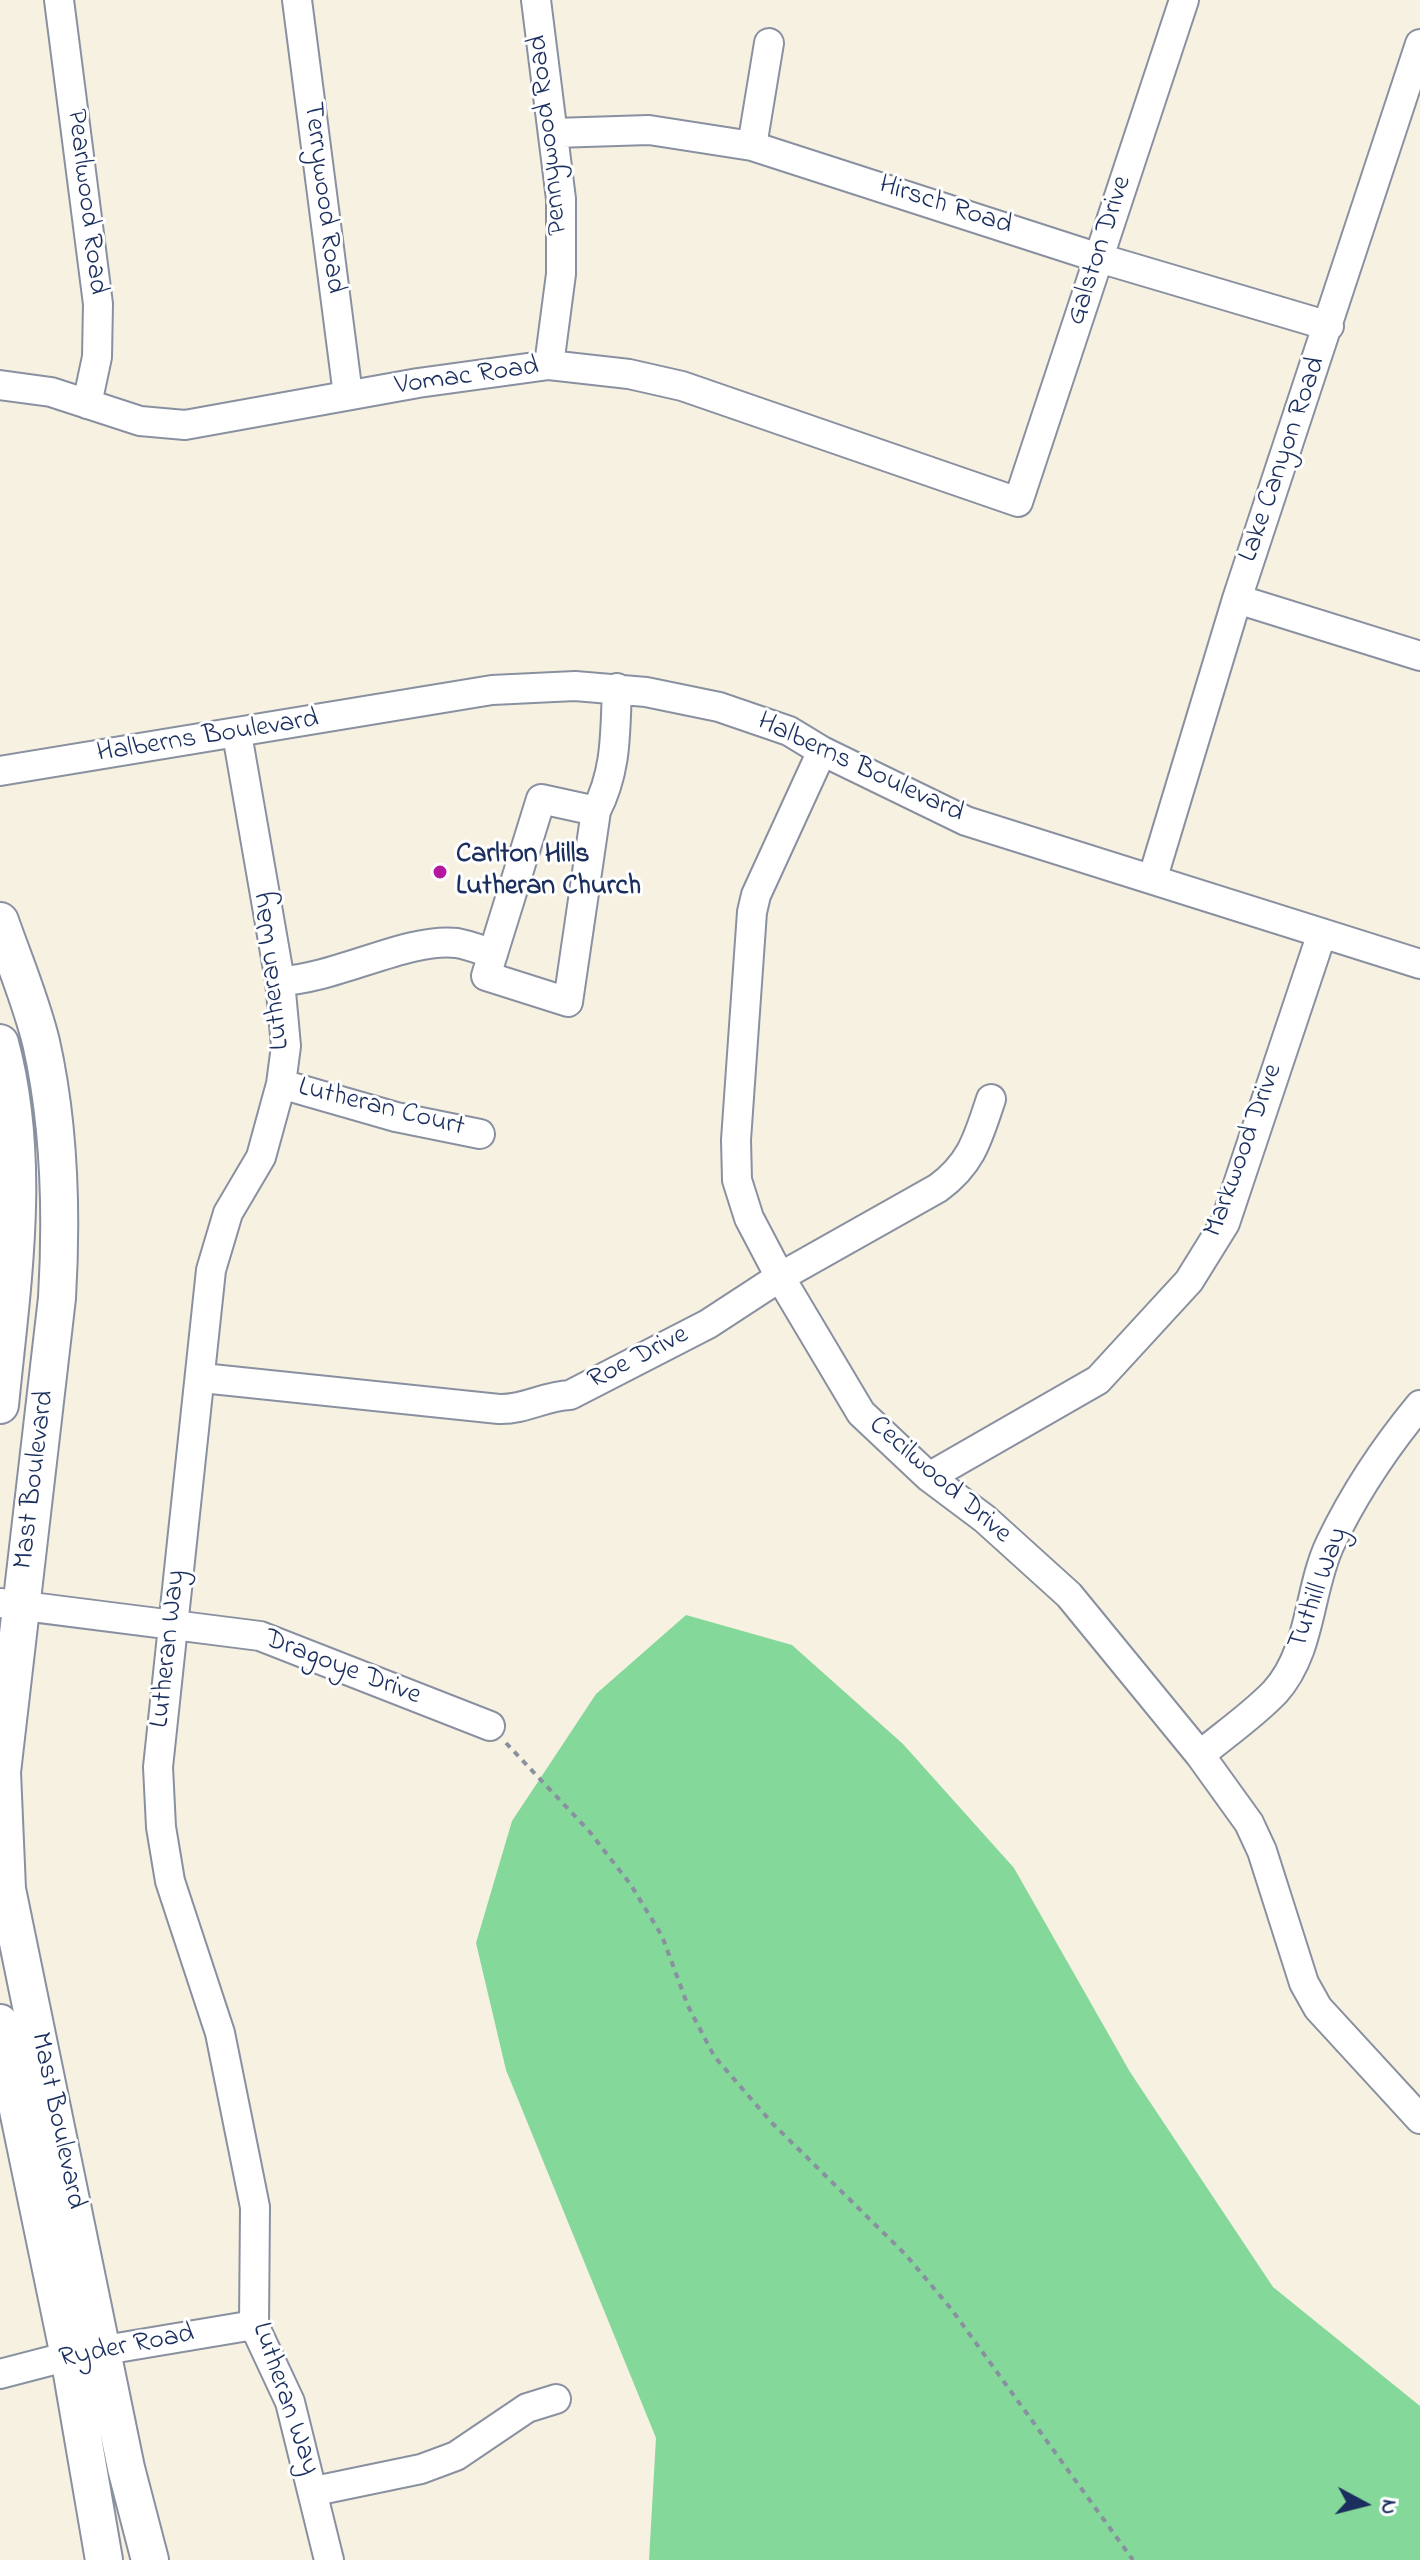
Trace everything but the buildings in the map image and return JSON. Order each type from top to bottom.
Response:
[{"type":"main road","name":"Mast Boulevard","points":[[0,921],[41,1042],[58,1163],[61,1228],[57,1298],[11,1604],[2,1772],[7,1889],[49,2083],[85,2353],[104,2560]]},
{"type":"main road","name":"Mast Boulevard","points":[[0,1405],[17,1242],[19,1156],[1,1050]]},
{"type":"main road","name":"Mast Boulevard","points":[[0,2023],[7,2091],[150,2560]]},
{"type":"street","name":"Pearlwood Road","points":[[59,0],[98,304],[97,357],[87,404]]},
{"type":"street","name":"Terrywood Road","points":[[297,0],[348,395]]},
{"type":"street","name":"Pennywood Road","points":[[536,0],[561,199],[561,274],[549,365]]},
{"type":"street","name":"Galston Drive","points":[[1018,502],[1099,258],[1178,2]]},
{"type":"street","points":[[752,146],[769,43]]},
{"type":"street","name":"Lake Canyon Road","points":[[1153,877],[1237,599],[1420,44]]},
{"type":"street","name":"Hirsch Road","points":[[554,133],[649,130],[752,146],[1099,258],[1329,326]]},
{"type":"street","name":"Vomac Road","points":[[0,385],[51,392],[140,421],[185,425],[348,395],[549,365],[629,374],[682,386],[1018,502]]},
{"type":"street","points":[[1237,599],[1420,656]]},
{"type":"street","points":[[596,811],[541,799],[486,976],[568,1002],[596,811],[609,786],[615,758],[617,688]]},
{"type":"street","name":"Halberns Boulevard","points":[[0,771],[492,690],[617,688],[682,698],[754,718],[789,731],[822,751],[966,821],[1153,877],[1420,964]]},
{"type":"street","name":"Lutheran Way","points":[[237,734],[280,981],[286,1046],[281,1084],[261,1157],[228,1213],[211,1270],[202,1378],[158,1767],[161,1827],[170,1881],[220,2033],[255,2207],[254,2325],[290,2402],[315,2491],[329,2560]]},
{"type":"street","name":"Cecilwood Drive","points":[[822,751],[756,895],[748,940],[736,1140],[737,1180],[749,1218],[780,1277],[861,1413],[929,1477],[985,1519],[1069,1595],[1200,1755],[1249,1823],[1262,1851],[1304,1983],[1318,2008],[1420,2119]]},
{"type":"street","name":"Markwood Drive","points":[[929,1477],[1098,1380],[1189,1281],[1225,1223],[1322,933]]},
{"type":"street","points":[[280,981],[303,980],[432,944],[460,943],[493,954]]},
{"type":"street","points":[[1,1050],[41,1042]]},
{"type":"street","name":"Lutheran Court","points":[[281,1084],[396,1117],[480,1134]]},
{"type":"street","name":"Roe Drive","points":[[202,1378],[519,1410],[551,1396],[570,1395],[708,1324],[780,1277],[938,1188],[961,1171],[976,1144],[991,1099]]},
{"type":"street","name":"Tuthill Way","points":[[1200,1755],[1275,1692],[1287,1674],[1307,1630],[1331,1543],[1396,1435],[1420,1405]]},
{"type":"street","name":"Dragoye Drive","points":[[11,1604],[260,1636],[490,1726]]},
{"type":"street","points":[[7,2091],[49,2083]]},
{"type":"street","name":"Ryder Road","points":[[0,2374],[85,2353],[254,2325]]},
{"type":"street","points":[[315,2491],[421,2469],[456,2456],[527,2408],[556,2399]]},
{"type":"path","points":[[490,1726],[589,1831],[631,1885],[662,1936],[688,2006],[714,2056],[772,2123],[906,2255],[952,2310],[1133,2560]]},
{"type":"green space","points":[[686,1615],[792,1645],[903,1744],[1014,1868],[1130,2072],[1273,2287],[1420,2406],[1420,2560],[649,2560],[656,2438],[506,2070],[476,1943],[512,1821],[596,1694]]},
{"type":"place","name":"Carlton Hills Lutheran Church","points":[[440,872]]}]
